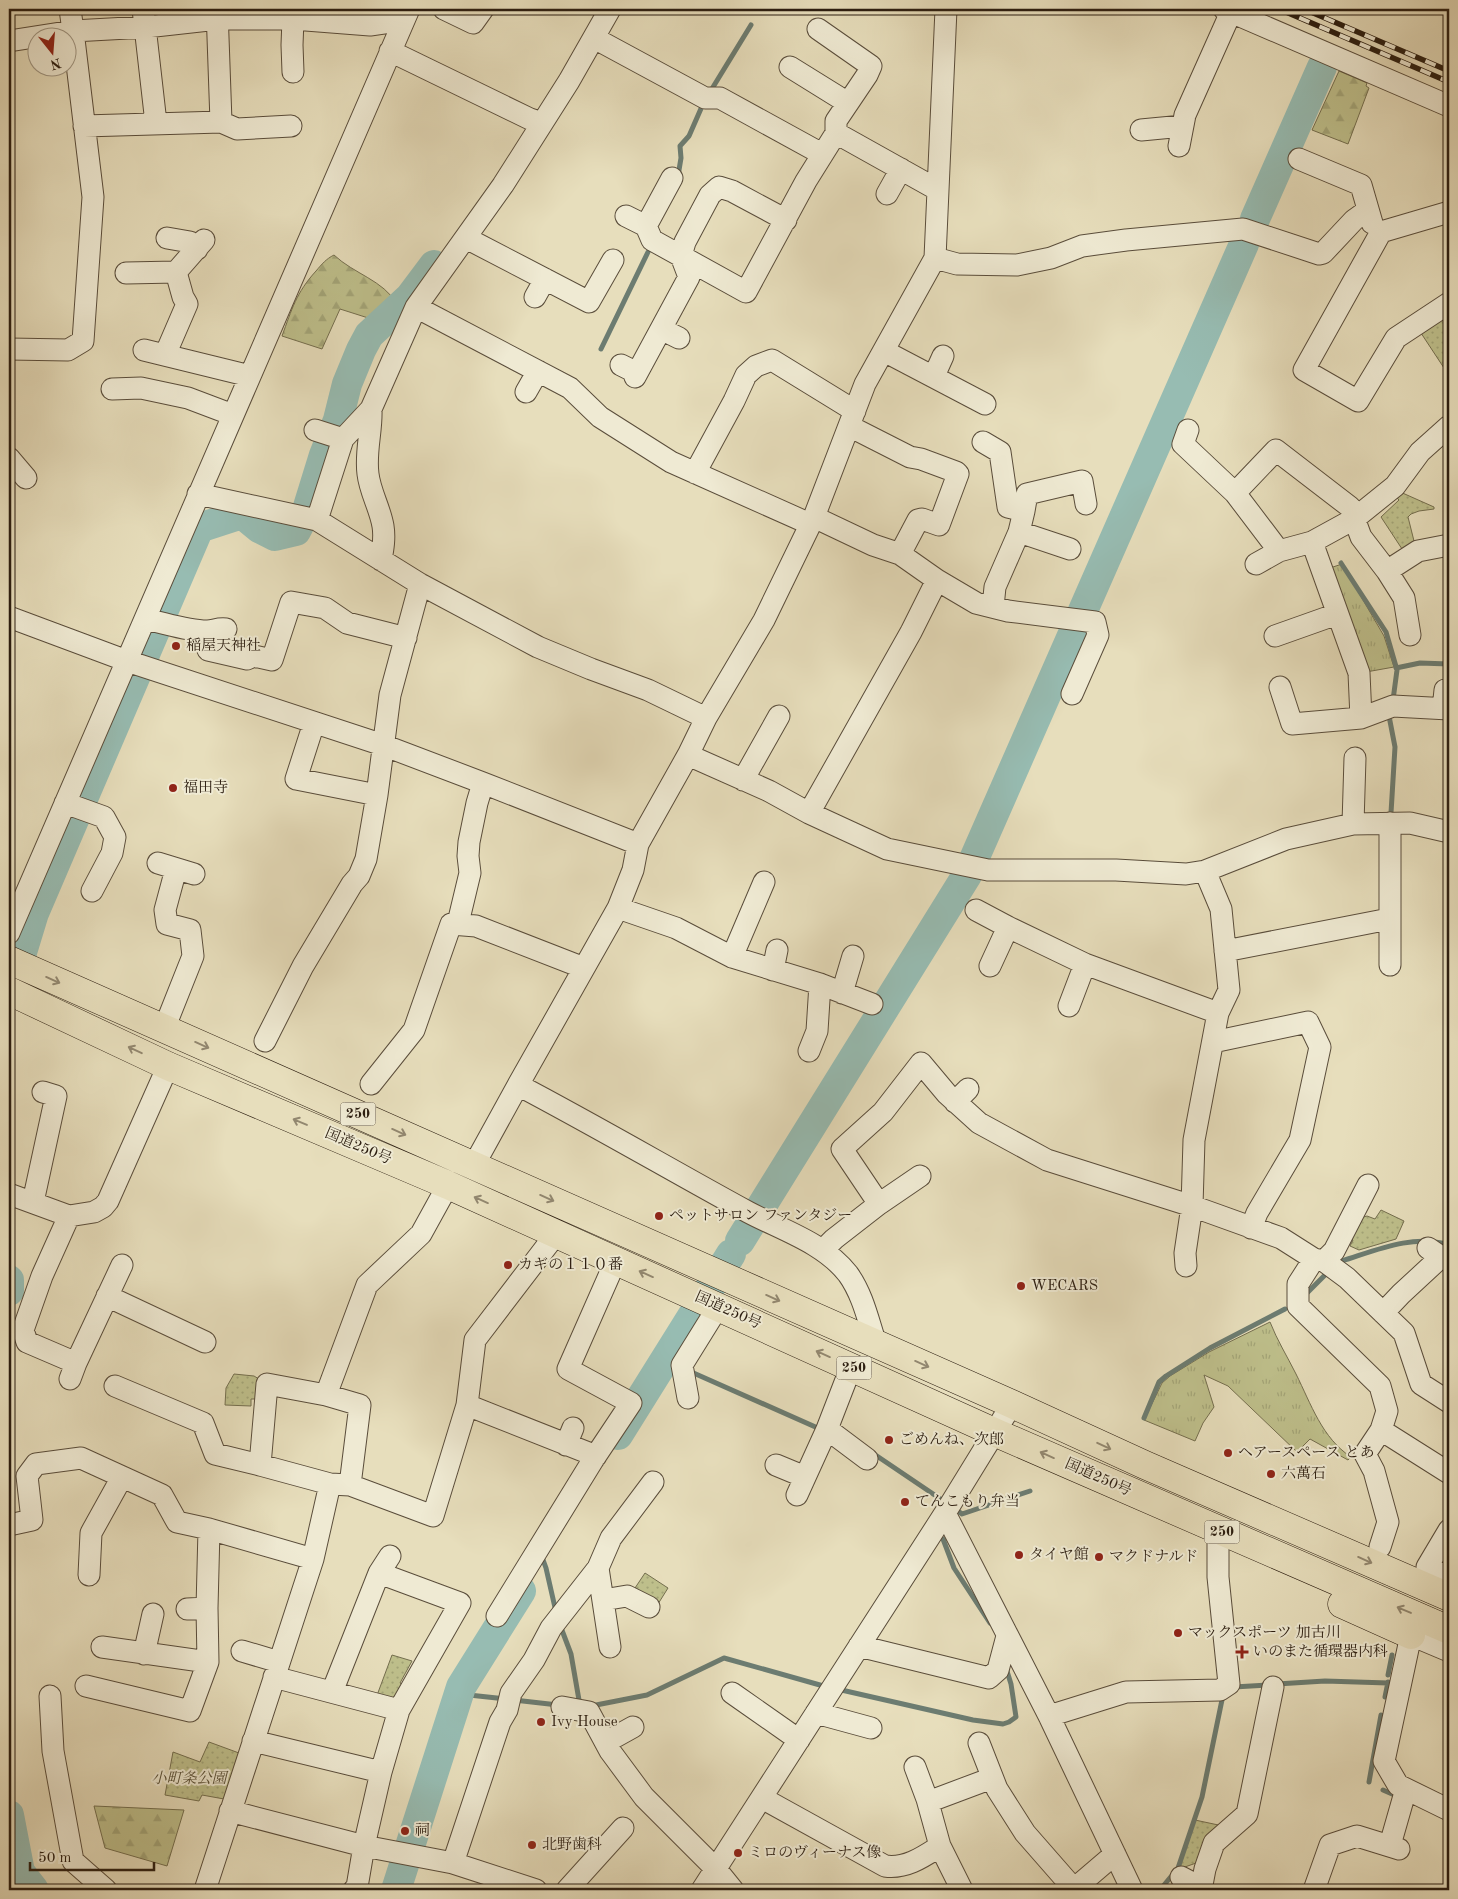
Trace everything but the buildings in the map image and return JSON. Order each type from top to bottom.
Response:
[{"type":"highway","name":"国道250号","points":[[9,960],[1449,1597]]},
{"type":"highway","name":"国道250号","points":[[9,990],[168,1066],[448,1185],[994,1432],[1449,1630]]},
{"type":"highway","points":[[1145,1464],[1269,1501],[1438,1572]]},
{"type":"highway","points":[[1145,1499],[1247,1562],[1412,1635]]},
{"type":"street","points":[[70,9],[73,28]]},
{"type":"street","points":[[444,9],[472,24],[483,9]]},
{"type":"street","points":[[317,520],[343,439],[371,409],[416,307],[504,185],[610,9]]},
{"type":"street","points":[[474,1165],[618,908],[633,870],[638,844],[688,755],[706,718],[764,620],[812,521],[865,384],[935,258],[946,9]]},
{"type":"street","points":[[1142,130],[1181,136],[1185,115],[1228,10],[1449,106]]},
{"type":"street","points":[[78,30],[144,18],[217,14],[370,25],[406,14]]},
{"type":"street","points":[[217,14],[221,122]]},
{"type":"street","points":[[9,933],[75,806],[127,661],[152,621],[198,494],[406,14]]},
{"type":"street","points":[[144,18],[156,123]]},
{"type":"street","points":[[293,19],[293,72]]},
{"type":"street","points":[[626,216],[646,226],[652,240],[746,292],[836,132],[836,121],[871,66],[831,48],[818,29]]},
{"type":"street","points":[[9,41],[28,38]]},
{"type":"street","points":[[594,38],[705,98],[720,98],[822,154]]},
{"type":"street","points":[[390,51],[530,119],[542,123]]},
{"type":"street","points":[[790,66],[848,103]]},
{"type":"street","points":[[9,349],[68,350],[84,341],[92,197],[78,74]]},
{"type":"street","points":[[84,126],[221,122],[237,129],[291,126]]},
{"type":"street","points":[[836,132],[868,144],[902,169],[938,190]]},
{"type":"street","points":[[1299,159],[1337,167],[1361,185],[1372,223],[1381,232]]},
{"type":"street","points":[[887,194],[902,169]]},
{"type":"street","points":[[646,226],[672,178]]},
{"type":"street","points":[[631,372],[670,334],[689,277],[681,256],[685,242],[710,195],[719,187],[732,191],[786,220]]},
{"type":"street","points":[[935,258],[958,264],[1017,265],[1051,258],[1082,246],[1243,229],[1319,254],[1354,220],[1368,210]]},
{"type":"street","points":[[1449,212],[1381,232],[1304,370],[1358,401],[1396,338],[1449,303]]},
{"type":"street","points":[[126,273],[176,272],[201,244],[167,238]]},
{"type":"street","points":[[466,238],[540,288],[589,302],[613,260]]},
{"type":"street","points":[[176,272],[183,297],[187,304],[154,352],[250,376]]},
{"type":"street","points":[[416,307],[570,388],[600,417],[671,462],[812,521],[900,554],[937,580],[976,603],[1008,611],[1095,622],[1098,635],[1072,694]]},
{"type":"street","points":[[884,351],[985,404]]},
{"type":"street","points":[[934,376],[943,356]]},
{"type":"street","points":[[695,472],[746,375],[756,366],[772,360],[910,457],[921,459],[958,474],[939,525],[922,519],[918,520],[900,554]]},
{"type":"street","points":[[526,392],[538,371]]},
{"type":"street","points":[[122,394],[141,388],[188,398],[233,415]]},
{"type":"street","points":[[371,409],[372,426],[366,456],[368,475],[383,525],[384,542],[381,560]]},
{"type":"street","points":[[1256,564],[1279,551],[1312,542],[1354,519],[1395,486],[1420,452],[1449,426]]},
{"type":"street","points":[[315,430],[343,439]]},
{"type":"street","points":[[1188,430],[1183,444],[1235,494],[1279,551]]},
{"type":"street","points":[[983,442],[1000,452],[1008,508],[1021,522],[1070,549]]},
{"type":"street","points":[[11,450],[26,478]]},
{"type":"street","points":[[1235,494],[1276,450],[1350,507],[1361,537],[1404,598],[1410,634]]},
{"type":"street","points":[[993,607],[995,587],[1021,522],[1027,494],[1082,481],[1086,504]]},
{"type":"street","points":[[198,494],[317,520],[420,584],[538,646],[591,669],[648,690],[706,718]]},
{"type":"street","points":[[1312,542],[1359,673],[1361,718]]},
{"type":"street","points":[[1387,572],[1418,551],[1449,545]]},
{"type":"street","points":[[809,814],[911,632],[937,580]]},
{"type":"street","points":[[265,1040],[303,966],[352,884],[359,876],[366,859],[383,756],[390,695],[420,584]]},
{"type":"street","points":[[208,650],[247,659],[254,656],[272,660],[291,602],[325,608],[347,623],[406,638]]},
{"type":"street","points":[[1275,636],[1337,614]]},
{"type":"street","points":[[9,617],[127,661],[383,745],[638,844]]},
{"type":"street","points":[[152,621],[209,631],[217,628],[226,629]]},
{"type":"street","points":[[1280,687],[1293,731],[1361,718],[1394,706],[1446,703]]},
{"type":"street","points":[[744,780],[779,716]]},
{"type":"street","points":[[314,722],[296,779],[377,795]]},
{"type":"street","points":[[688,755],[769,791],[809,814],[887,850],[988,870],[1116,870],[1186,874],[1205,870],[1286,839],[1353,824],[1410,823],[1449,832]]},
{"type":"street","points":[[1353,824],[1355,758]]},
{"type":"street","points":[[458,923],[470,873],[469,842],[477,803],[484,783]]},
{"type":"street","points":[[75,806],[104,817],[111,827],[114,836],[112,853],[92,891]]},
{"type":"street","points":[[1390,823],[1390,964]]},
{"type":"street","points":[[164,1029],[194,956],[190,930],[167,924],[165,910],[176,869]]},
{"type":"street","points":[[1186,1266],[1185,1253],[1204,1141],[1213,1042],[1218,1013],[1229,990],[1221,909],[1205,870]]},
{"type":"street","points":[[732,957],[765,894]]},
{"type":"street","points":[[618,908],[676,928],[732,957],[820,984],[872,1004]]},
{"type":"street","points":[[976,910],[1085,964],[1218,1013]]},
{"type":"street","points":[[1225,951],[1389,919]]},
{"type":"street","points":[[371,1084],[414,1030],[451,924],[458,923],[476,926],[584,968]]},
{"type":"street","points":[[990,966],[1008,927]]},
{"type":"street","points":[[773,970],[777,950]]},
{"type":"street","points":[[842,993],[853,956]]},
{"type":"street","points":[[1069,1006],[1085,964]]},
{"type":"street","points":[[810,1052],[817,1031],[820,984]]},
{"type":"street","points":[[1213,1042],[1308,1022],[1320,1047],[1300,1140],[1289,1162],[1257,1213],[1251,1228]]},
{"type":"street","points":[[879,1204],[842,1149],[883,1112],[924,1060],[962,1096],[979,1123],[1022,1138],[1047,1160],[1192,1206],[1281,1238],[1347,1278],[1404,1333],[1420,1384],[1449,1402]]},
{"type":"street","points":[[9,1194],[69,1216],[94,1212],[103,1207],[108,1200],[168,1066]]},
{"type":"street","points":[[518,1085],[660,1161],[756,1216],[823,1250],[847,1273],[862,1297],[876,1344]]},
{"type":"street","points":[[33,1202],[41,1123],[56,1096],[43,1092]]},
{"type":"street","points":[[823,1250],[834,1238],[920,1176]]},
{"type":"street","points":[[326,1395],[367,1285],[421,1234],[448,1185]]},
{"type":"street","points":[[1368,1199],[1334,1251],[1319,1260],[1298,1284],[1298,1306],[1380,1386],[1387,1411],[1381,1430],[1365,1454],[1374,1471],[1388,1522],[1380,1547]]},
{"type":"street","points":[[69,1216],[42,1276],[23,1330],[27,1342],[73,1371],[122,1265]]},
{"type":"street","points":[[115,1386],[203,1423],[215,1454],[340,1484],[433,1516],[467,1405],[475,1340],[556,1234]]},
{"type":"street","points":[[1383,1313],[1441,1258],[1428,1248]]},
{"type":"street","points":[[497,1616],[631,1403],[568,1370],[616,1260]]},
{"type":"street","points":[[107,1296],[205,1342]]},
{"type":"street","points":[[688,1398],[682,1365],[707,1302]]},
{"type":"street","points":[[776,1465],[801,1486],[827,1429],[851,1367]]},
{"type":"street","points":[[204,1890],[276,1669],[340,1484],[360,1405],[326,1395],[267,1384],[260,1465]]},
{"type":"street","points":[[702,1890],[945,1513],[1012,1404]]},
{"type":"street","points":[[467,1405],[570,1436],[596,1456]]},
{"type":"street","points":[[827,1429],[867,1459]]},
{"type":"street","points":[[1381,1430],[1449,1473]]},
{"type":"street","points":[[9,1526],[32,1520],[27,1476],[36,1464],[81,1458],[162,1495],[177,1522],[209,1529],[313,1560]]},
{"type":"street","points":[[89,1575],[91,1533],[122,1477]]},
{"type":"street","points":[[453,1863],[500,1722],[509,1701],[542,1665],[551,1628],[598,1568],[611,1538],[653,1482]]},
{"type":"street","points":[[945,1513],[1005,1646],[1049,1716],[1132,1890]]},
{"type":"street","points":[[86,1686],[190,1711],[208,1662],[197,1608],[209,1529]]},
{"type":"street","points":[[1438,1572],[1449,1530]]},
{"type":"street","points":[[1049,1716],[1126,1692],[1220,1690],[1229,1684],[1218,1577],[1218,1544]]},
{"type":"street","points":[[332,1692],[384,1565],[460,1603],[399,1710],[381,1772],[364,1846],[357,1887],[354,1890]]},
{"type":"street","points":[[598,1568],[610,1647]]},
{"type":"street","points":[[603,1600],[627,1596],[649,1607]]},
{"type":"street","points":[[144,1654],[153,1614]]},
{"type":"street","points":[[1314,1890],[1332,1864],[1330,1845],[1358,1836],[1394,1847],[1403,1795],[1384,1761],[1412,1635],[1449,1650]]},
{"type":"street","points":[[860,1646],[989,1678],[998,1670],[1005,1646]]},
{"type":"street","points":[[102,1647],[208,1662]]},
{"type":"street","points":[[242,1651],[276,1669],[332,1692],[399,1710]]},
{"type":"street","points":[[1181,1877],[1202,1889],[1205,1869],[1214,1843],[1248,1814],[1273,1687]]},
{"type":"street","points":[[732,1694],[799,1740]]},
{"type":"street","points":[[50,1696],[53,1751],[73,1861],[106,1890]]},
{"type":"street","points":[[577,1710],[606,1742],[644,1796],[716,1869],[733,1890]]},
{"type":"street","points":[[816,1713],[871,1728]]},
{"type":"street","points":[[606,1742],[633,1727]]},
{"type":"street","points":[[253,1741],[381,1772]]},
{"type":"street","points":[[979,1743],[997,1789],[1025,1833],[1074,1889],[1115,1854]]},
{"type":"street","points":[[915,1767],[928,1802],[940,1846],[962,1890]]},
{"type":"street","points":[[928,1802],[992,1778]]},
{"type":"street","points":[[1403,1795],[1449,1808]]},
{"type":"street","points":[[762,1798],[885,1866],[895,1868],[906,1865],[940,1846]]},
{"type":"street","points":[[230,1811],[398,1854],[453,1863],[536,1890]]},
{"type":"street","points":[[567,1890],[623,1828]]},
{"type":"green space","points":[[1339,71],[1367,83],[1366,86],[1369,88],[1348,144],[1312,130]]},
{"type":"green space","points":[[334,255],[384,289],[397,304],[384,323],[340,309],[322,349],[282,336],[295,302],[309,279],[322,264]]},
{"type":"green space","points":[[1449,310],[1449,365],[1444,368],[1419,330]]},
{"type":"green space","points":[[1398,491],[1434,507],[1434,509],[1419,511],[1408,517],[1415,545],[1404,552],[1381,517],[1399,500],[1394,495]]},
{"type":"green space","points":[[1342,564],[1384,636],[1394,667],[1366,672],[1330,568]]},
{"type":"green space","points":[[1381,1210],[1404,1221],[1396,1239],[1359,1250],[1350,1246],[1353,1240],[1350,1238],[1360,1218],[1367,1216],[1375,1219]]},
{"type":"green space","points":[[1270,1322],[1318,1420],[1332,1440],[1351,1457],[1348,1460],[1310,1439],[1297,1452],[1228,1386],[1204,1375],[1214,1407],[1203,1423],[1195,1441],[1144,1420],[1162,1383],[1170,1376],[1209,1352]]},
{"type":"green space","points":[[234,1374],[254,1376],[259,1379],[257,1399],[251,1399],[251,1406],[225,1405],[226,1388]]},
{"type":"green space","points":[[645,1573],[668,1588],[658,1604],[635,1588]]},
{"type":"green space","points":[[392,1655],[412,1661],[400,1683],[403,1685],[396,1699],[376,1698]]},
{"type":"green space","name":"小町条公園","points":[[209,1742],[239,1753],[224,1799],[202,1795],[199,1801],[165,1795],[173,1752],[200,1762]]},
{"type":"green space","points":[[94,1806],[184,1810],[167,1866],[105,1848]]},
{"type":"green space","points":[[1195,1820],[1223,1826],[1199,1862],[1182,1868],[1179,1866]]},
{"type":"waterway","points":[[710,92],[751,25]]},
{"type":"waterway","points":[[1255,219],[1322,67]]},
{"type":"waterway","points":[[678,176],[681,158],[680,146],[689,136],[703,104]]},
{"type":"waterway","points":[[740,1241],[967,875],[1244,244]]},
{"type":"waterway","points":[[601,349],[648,252]]},
{"type":"waterway","points":[[9,995],[34,913],[199,528],[242,514],[259,528],[275,536],[296,531],[307,510],[324,455],[338,420],[347,384],[361,350],[369,335],[410,297],[434,265]]},
{"type":"waterway","points":[[1341,563],[1386,632],[1397,670],[1393,700]]},
{"type":"waterway","points":[[1396,668],[1420,663],[1449,664]]},
{"type":"waterway","points":[[1389,716],[1395,747],[1391,813]]},
{"type":"waterway","points":[[1342,1261],[1381,1248],[1408,1242],[1422,1241],[1449,1245]]},
{"type":"waterway","points":[[618,1435],[731,1254]]},
{"type":"waterway","points":[[1306,1294],[1325,1275]]},
{"type":"waterway","points":[[9,1280],[9,1291]]},
{"type":"waterway","points":[[1144,1418],[1159,1382],[1166,1376],[1210,1348],[1285,1309]]},
{"type":"waterway","points":[[665,1361],[678,1367]]},
{"type":"waterway","points":[[689,1371],[820,1429]]},
{"type":"waterway","points":[[871,1452],[945,1502]]},
{"type":"waterway","points":[[954,1508],[962,1514],[1030,1491]]},
{"type":"waterway","points":[[943,1539],[954,1568],[990,1623]]},
{"type":"waterway","points":[[542,1557],[556,1612]]},
{"type":"waterway","points":[[396,1890],[461,1687],[521,1591]]},
{"type":"waterway","points":[[560,1625],[571,1654],[579,1700],[582,1705]]},
{"type":"waterway","points":[[1388,1675],[1392,1655]]},
{"type":"waterway","points":[[591,1706],[647,1695],[724,1658],[827,1687]]},
{"type":"waterway","points":[[837,1689],[973,1720],[1003,1724],[1016,1717],[1011,1684],[1006,1668]]},
{"type":"waterway","points":[[1277,1684],[1325,1681],[1388,1683]]},
{"type":"waterway","points":[[1385,1697],[1388,1682]]},
{"type":"waterway","points":[[1234,1687],[1268,1685]]},
{"type":"waterway","points":[[416,1851],[451,1731],[469,1695],[506,1699]]},
{"type":"waterway","points":[[1160,1890],[1178,1868],[1202,1797],[1223,1695]]},
{"type":"waterway","points":[[514,1700],[558,1705]]},
{"type":"waterway","points":[[1369,1782],[1381,1715]]},
{"type":"waterway","points":[[1383,1790],[1399,1797]]},
{"type":"waterway","points":[[9,1815],[20,1872],[34,1890]]},
{"type":"waterway","points":[[406,1890],[414,1861]]},
{"type":"railway","points":[[1279,9],[1449,82]]},
{"type":"railway","points":[[1304,9],[1449,71]]},
{"type":"place","name":"稲屋天神社","points":[[176,646]]},
{"type":"place","name":"福田寺","points":[[173,788]]},
{"type":"place","name":"ペットサロン ファンタジー","points":[[659,1216]]},
{"type":"place","name":"カギの１１０番","points":[[508,1265]]},
{"type":"place","name":"WECARS","points":[[1021,1286]]},
{"type":"place","name":"ごめんね、次郎","points":[[889,1440]]},
{"type":"place","name":"ヘアースペース とあ","points":[[1228,1453]]},
{"type":"place","name":"六萬石","points":[[1271,1474]]},
{"type":"place","name":"てんこもり弁当","points":[[905,1502]]},
{"type":"place","name":"タイヤ館","points":[[1019,1555]]},
{"type":"place","name":"マクドナルド","points":[[1099,1557]]},
{"type":"place","name":"マックスポーツ 加古川","points":[[1178,1633]]},
{"type":"place","name":"いのまた循環器内科","points":[[1242,1652]]},
{"type":"place","name":"Ivy House","points":[[541,1722]]},
{"type":"place","name":"祠","points":[[405,1831]]},
{"type":"place","name":"北野歯科","points":[[532,1845]]},
{"type":"place","name":"ミロのヴィーナス像","points":[[738,1853]]}]
